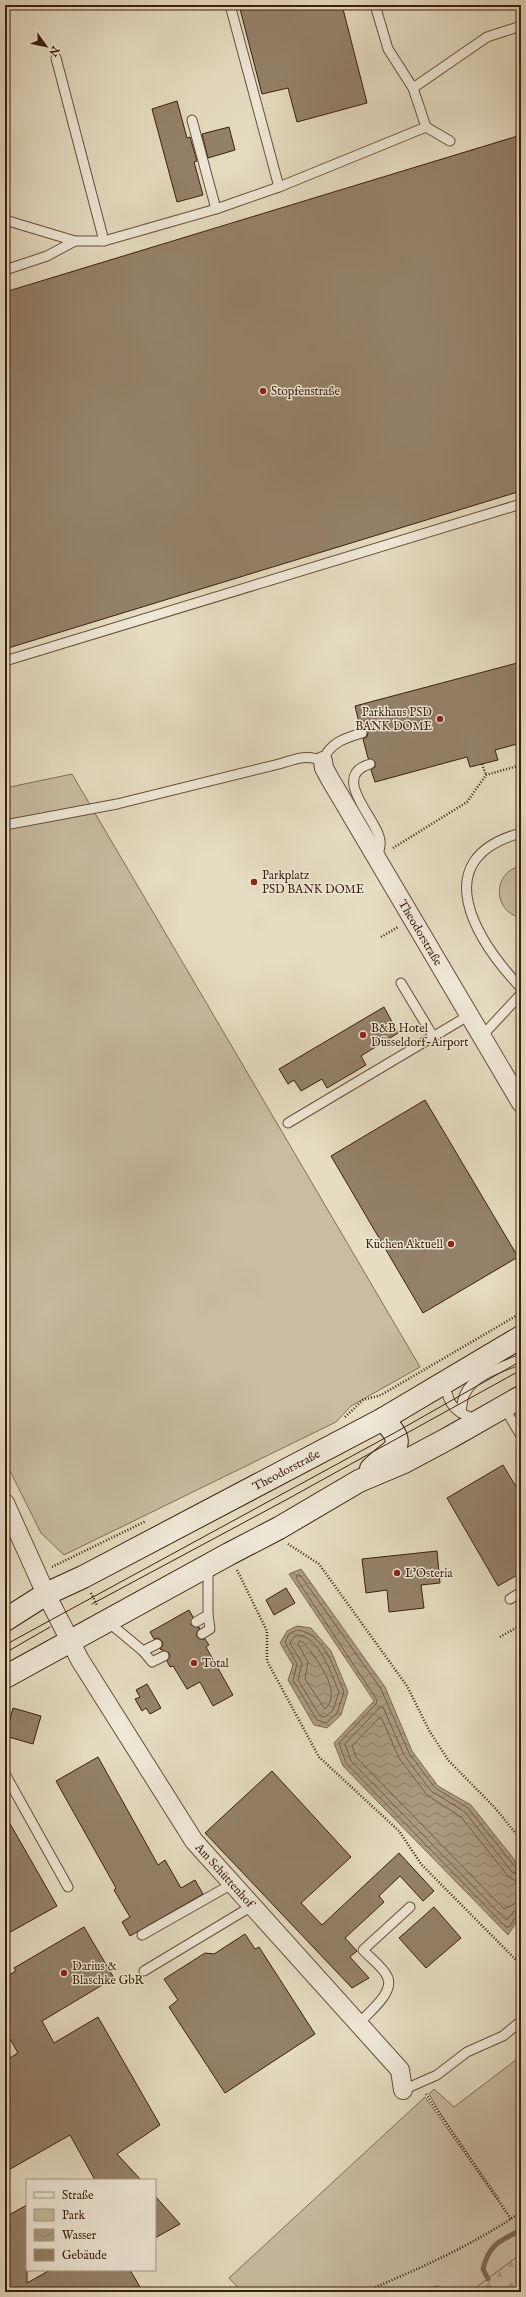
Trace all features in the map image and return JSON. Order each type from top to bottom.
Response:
[{"type":"main road","name":"Theodorstraße","points":[[5,1620],[42,1585],[83,1577],[383,1419],[521,1337]]},
{"type":"main road","points":[[5,1677],[106,1620],[278,1528],[359,1481],[404,1462],[470,1417],[513,1402]]},
{"type":"main road","points":[[359,1481],[377,1463],[391,1454],[396,1444],[396,1432],[383,1419]]},
{"type":"street","name":"Theodorstraße","points":[[323,761],[324,768],[376,859],[521,1103]]},
{"type":"street","points":[[5,1503],[42,1585],[70,1641]]},
{"type":"street","name":"Am Schüttenhof","points":[[70,1641],[194,1841],[400,2070],[403,2090]]},
{"type":"lane","points":[[230,5],[279,187]]},
{"type":"lane","points":[[375,5],[388,49],[412,88],[426,127],[450,141]]},
{"type":"lane","points":[[412,88],[486,37],[521,26]]},
{"type":"lane","points":[[56,58],[104,241]]},
{"type":"lane","points":[[192,120],[216,209]]},
{"type":"lane","points":[[5,220],[75,241],[104,241],[216,209],[279,187],[426,127]]},
{"type":"lane","points":[[5,270],[47,256],[75,241]]},
{"type":"lane","points":[[5,661],[521,504]]},
{"type":"lane","points":[[5,825],[117,804],[302,757],[310,757],[323,761],[328,749],[336,743],[362,733]]},
{"type":"lane","points":[[370,764],[360,769],[357,774],[355,792],[377,829],[380,842],[376,859]]},
{"type":"lane","points":[[521,833],[490,844],[480,853],[468,872],[466,886],[466,898],[473,919],[501,967],[521,988]]},
{"type":"lane","points":[[401,983],[433,1036]]},
{"type":"lane","points":[[481,1037],[521,994]]},
{"type":"lane","points":[[288,1123],[468,1016]]},
{"type":"lane","points":[[470,1417],[465,1394],[473,1382],[489,1373],[521,1359]]},
{"type":"lane","points":[[454,1376],[446,1390],[450,1402],[454,1408],[470,1417]]},
{"type":"lane","points":[[513,1402],[521,1436]]},
{"type":"lane","points":[[202,1634],[210,1629],[208,1615],[208,1565]]},
{"type":"lane","points":[[510,1599],[521,1592]]},
{"type":"lane","points":[[196,1622],[208,1615]]},
{"type":"lane","points":[[106,1620],[142,1651],[152,1662],[164,1656]]},
{"type":"lane","points":[[142,1651],[157,1644]]},
{"type":"lane","points":[[5,1774],[68,1887]]},
{"type":"lane","points":[[142,1935],[232,1884]]},
{"type":"lane","points":[[144,1971],[252,1906]]},
{"type":"lane","points":[[358,2024],[386,1993],[389,1985],[387,1976],[363,1950],[410,1907]]},
{"type":"lane","points":[[403,2090],[437,2075],[467,2052],[503,2036],[521,2021]]},
{"type":"path","points":[[482,764],[486,775]]},
{"type":"path","points":[[376,859],[467,802],[486,775],[521,765]]},
{"type":"path","points":[[343,1419],[350,1410],[363,1400],[381,1395],[521,1313]]},
{"type":"path","points":[[42,1585],[150,1519]]},
{"type":"path","points":[[278,1528],[288,1544],[319,1564],[407,1686],[430,1732],[449,1761],[496,1809],[521,1840]]},
{"type":"path","points":[[240,1576],[267,1631],[267,1661],[319,1757],[399,1830],[421,1864],[521,1965]]},
{"type":"path","points":[[83,1577],[106,1620]]},
{"type":"path","points":[[500,1637],[521,1625]]},
{"type":"path","points":[[516,1959],[521,1950]]},
{"type":"path","points":[[403,2090],[427,2094],[511,2219]]},
{"type":"path","points":[[364,2292],[427,2265],[487,2234],[521,2212]]},
{"type":"green space","points":[[72,774],[420,1367],[351,1406],[336,1422],[64,1555],[41,1533],[5,1461],[5,788]]},
{"type":"green space","points":[[521,866],[521,918],[511,914],[505,908],[499,892],[501,883],[505,876],[511,870]]},
{"type":"green space","points":[[521,2056],[521,2254],[470,2292],[242,2292],[229,2278],[425,2097],[497,2199],[499,2199],[442,2116],[429,2094],[434,2089],[454,2107]]},
{"type":"green space","points":[[521,2254],[521,2292],[470,2292]]},
{"type":"water","points":[[301,1569],[385,1687],[412,1751],[438,1786],[471,1805],[521,1868],[521,1915],[508,1935],[343,1766],[334,1743],[374,1701],[289,1574]]},
{"type":"water","points":[[297,1626],[311,1628],[331,1651],[348,1692],[341,1715],[327,1728],[314,1725],[288,1680],[293,1665],[280,1643],[287,1631]]},
{"type":"building","points":[[239,5],[342,5],[367,103],[297,122],[288,88],[262,94]]},
{"type":"building","points":[[177,101],[187,138],[190,137],[197,161],[194,162],[203,195],[177,202],[152,109]]},
{"type":"building","points":[[229,127],[235,150],[208,158],[202,134]]},
{"type":"building","name":"Stopfenstraße","points":[[521,135],[521,491],[5,649],[5,292]]},
{"type":"building","name":"Parkhaus PSD BANK DOME","points":[[521,662],[521,743],[495,750],[498,760],[470,767],[467,757],[375,782],[371,770],[375,767],[375,762],[368,758],[363,739],[367,737],[368,732],[366,728],[360,727],[355,706]]},
{"type":"building","points":[[384,1007],[398,1033],[361,1056],[366,1065],[327,1088],[322,1079],[301,1091],[294,1080],[288,1084],[279,1069]]},
{"type":"building","points":[[425,1100],[518,1257],[423,1313],[331,1156]]},
{"type":"building","points":[[503,1465],[521,1495],[521,1573],[498,1586],[447,1498]]},
{"type":"building","points":[[437,1551],[440,1583],[421,1585],[424,1608],[389,1612],[387,1590],[366,1593],[362,1559]]},
{"type":"building","points":[[286,1588],[295,1603],[274,1615],[266,1600]]},
{"type":"building","points":[[189,1610],[193,1617],[191,1625],[200,1628],[197,1632],[197,1637],[200,1639],[205,1639],[209,1645],[206,1647],[233,1695],[213,1706],[200,1682],[187,1689],[173,1666],[170,1667],[167,1661],[170,1657],[169,1653],[160,1649],[163,1645],[162,1641],[158,1638],[154,1639],[150,1632]]},
{"type":"building","points":[[147,1684],[161,1708],[150,1714],[146,1708],[142,1711],[135,1699],[140,1697],[136,1690]]},
{"type":"building","points":[[13,1708],[41,1716],[33,1744],[5,1736]]},
{"type":"building","points":[[98,1757],[158,1865],[165,1860],[181,1888],[195,1880],[203,1894],[130,1936],[122,1922],[130,1917],[114,1890],[116,1888],[56,1781]]},
{"type":"building","points":[[272,1771],[351,1857],[301,1903],[322,1925],[399,1853],[434,1891],[423,1901],[400,1876],[379,1896],[384,1902],[345,1938],[357,1951],[350,1957],[369,1978],[352,1988],[205,1833]]},
{"type":"building","points":[[5,1815],[57,1906],[5,1935]]},
{"type":"building","points":[[434,1907],[461,1938],[426,1968],[399,1938]]},
{"type":"building","points":[[84,1927],[114,1978],[42,2021],[54,2043],[98,2017],[160,2125],[117,2154],[140,2179],[94,2179],[70,2135],[5,2172],[5,2061],[18,2053],[5,2030],[5,1977],[16,1971],[14,1968]]},
{"type":"building","points":[[245,1934],[255,1949],[259,1947],[315,2034],[225,2093],[169,2007],[178,2000],[164,1979],[205,1953],[214,1954]]},
{"type":"building","points":[[156,2197],[180,2224],[156,2237]]},
{"type":"building","points":[[26,2206],[27,2283],[48,2271],[131,2271],[143,2292],[5,2292],[5,2217]]},
{"type":"waterway","points":[[488,2279],[483,2269],[485,2261],[492,2249],[496,2244],[521,2230]]},
{"type":"waterway","points":[[426,2292],[437,2288]]},
{"type":"tram line","points":[[5,1645],[396,1432],[521,1361]]},
{"type":"tram line","points":[[92,1604],[284,1501],[521,1370]]},
{"type":"tram line","points":[[5,1653],[50,1627]]},
{"type":"place","name":"Stopfenstraße","points":[[263,391]]},
{"type":"place","name":"Parkhaus PSD BANK DOME","points":[[440,719]]},
{"type":"place","name":"Parkplatz PSD BANK DOME","points":[[254,882]]},
{"type":"place","name":"B&B Hotel Düsseldorf-Airport","points":[[363,1035]]},
{"type":"place","name":"Küchen Aktuell","points":[[451,1244]]},
{"type":"place","name":"L'Osteria","points":[[397,1573]]},
{"type":"place","name":"Total","points":[[194,1663]]},
{"type":"place","name":"Darius & Blaschke GbR","points":[[64,1973]]}]
